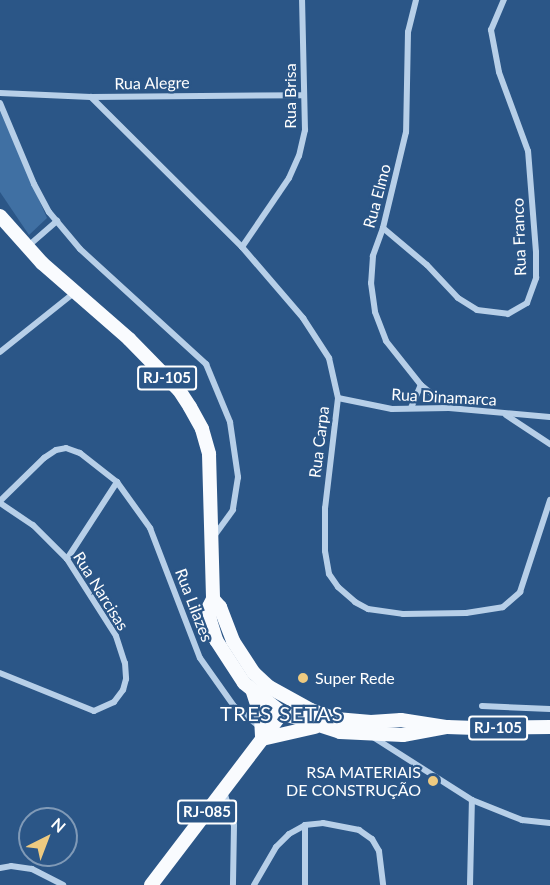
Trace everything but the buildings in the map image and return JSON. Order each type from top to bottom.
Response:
[{"type":"main road","name":"RJ-105","points":[[1,219],[26,248],[74,293],[129,339],[179,390],[202,429],[209,454],[213,599],[210,607],[216,640],[233,668],[252,690],[282,713],[317,726],[370,735],[411,734],[447,727],[550,727]]},
{"type":"main road","name":"RJ-105","points":[[213,599],[220,607],[233,640],[254,672],[269,687],[311,710],[336,719],[370,722],[421,721],[447,727]]},
{"type":"main road","points":[[269,687],[282,713],[311,710]]},
{"type":"main road","points":[[252,690],[258,704],[261,733],[317,726]]},
{"type":"main road","name":"RJ-085","points":[[155,883],[224,790],[261,733],[282,713]]},
{"type":"street","name":"Rua Brisa","points":[[242,247],[289,178],[299,156],[305,130],[302,0]]},
{"type":"street","name":"Rua Elmo","points":[[416,0],[408,33],[406,132],[383,228],[373,256],[371,283],[375,312],[386,341],[422,385],[449,408]]},
{"type":"street","name":"Rua Franco","points":[[383,228],[427,266],[458,298],[477,310],[508,314],[527,303],[536,278],[528,151],[499,72],[491,30],[504,0]]},
{"type":"street","name":"Rua Alegre","points":[[0,93],[91,97],[304,95]]},
{"type":"street","name":"Rua Carpa","points":[[91,97],[242,247],[285,295],[329,358],[338,398],[325,508],[325,551],[329,574],[338,587],[355,602],[368,609],[403,614],[487,611],[512,601],[523,584],[550,500]]},
{"type":"street","points":[[0,103],[34,184],[57,221],[80,249],[206,364],[230,422],[238,477],[233,510],[212,540]]},
{"type":"street","points":[[26,248],[57,221]]},
{"type":"street","points":[[0,352],[74,293]]},
{"type":"street","points":[[411,408],[422,385]]},
{"type":"street","name":"Rua Dinamarca","points":[[338,398],[382,407],[449,408],[550,417]]},
{"type":"street","points":[[504,414],[550,444]]},
{"type":"street","name":"Rua Lilazes","points":[[0,502],[44,458],[56,450],[66,448],[80,453],[117,482],[150,528],[200,658],[234,706],[261,733]]},
{"type":"street","points":[[67,559],[117,482]]},
{"type":"street","name":"Rua Narcisas","points":[[0,502],[33,525],[67,559],[116,636],[126,663],[126,679],[123,690],[114,702],[94,711],[0,673]]},
{"type":"street","points":[[482,706],[550,709]]},
{"type":"street","points":[[370,735],[472,800],[522,820],[550,823]]},
{"type":"street","points":[[224,790],[234,825],[233,885]]},
{"type":"street","points":[[470,885],[472,800]]},
{"type":"street","points":[[254,885],[276,847],[289,834],[305,825],[323,823],[359,830],[372,839],[379,851],[383,885]]},
{"type":"street","points":[[305,825],[305,885]]},
{"type":"street","points":[[0,868],[11,866],[32,869],[63,885]]},
{"type":"shaded area","points":[[0,111],[47,218],[29,235],[0,192]]},
{"type":"place","name":"Super Rede","points":[[303,678]]},
{"type":"place","name":"RSA MATERIAIS DE CONSTRUÇÃO","points":[[433,781]]},
{"type":"district","name":"TRES SETAS","points":[[282,713]]}]
